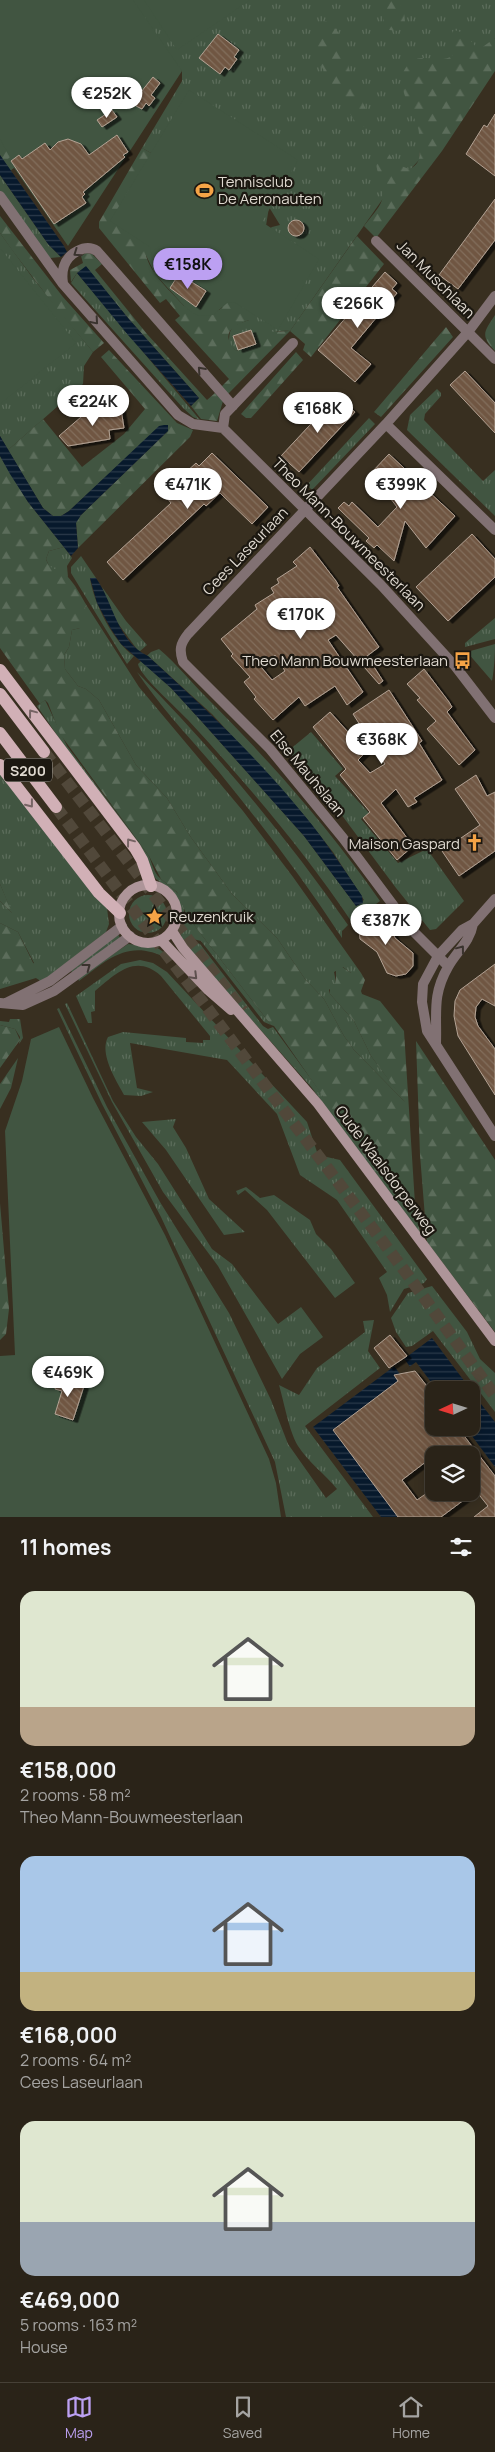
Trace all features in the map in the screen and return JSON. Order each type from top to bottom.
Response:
[{"type":"main road","points":[[0,670],[135,848],[142,860],[151,886]]},
{"type":"main road","name":"S200","points":[[0,694],[44,752]]},
{"type":"main road","name":"S200","points":[[0,733],[56,807]]},
{"type":"main road","points":[[0,765],[99,893],[120,913]]},
{"type":"main road","points":[[141,886],[151,886],[164,890],[173,899],[177,912],[172,931],[161,940],[145,943],[130,936],[122,926],[120,913],[122,903],[132,891],[141,886]]},
{"type":"main road","name":"Oude Waalsdorperweg","points":[[172,931],[183,948],[216,983],[246,1022],[318,1104],[495,1342]]},
{"type":"main road","name":"Oude Waalsdorperweg","points":[[161,940],[208,990],[246,1022]]},
{"type":"street","points":[[0,196],[63,284],[178,415],[193,424],[223,428],[225,414],[294,343]]},
{"type":"street","name":"Jan Muschlaan","points":[[376,241],[495,359]]},
{"type":"street","points":[[63,284],[63,268],[68,260],[83,248],[90,247],[97,251],[233,406]]},
{"type":"street","name":"Cees Laseurlaan","points":[[180,650],[182,641],[188,634],[386,424],[468,332],[495,296]]},
{"type":"street","points":[[386,424],[495,530]]},
{"type":"street","name":"Theo Mann-Bouwmeesterlaan","points":[[223,428],[381,584],[455,666],[495,718]]},
{"type":"street","name":"Else Mauhslaan","points":[[180,650],[183,662],[270,749],[348,845],[411,930],[448,966]]},
{"type":"street","points":[[495,899],[473,924],[462,930],[438,956],[423,984],[422,1002],[427,1031],[495,1136]]},
{"type":"street","points":[[436,1043],[435,1000],[448,966],[471,936],[473,924]]},
{"type":"street","points":[[3,1003],[50,981],[122,926]]},
{"type":"street","points":[[3,1003],[23,1005],[54,991],[130,936]]},
{"type":"street","points":[[422,1002],[435,1000]]},
{"type":"green space","points":[[0,0],[133,0],[182,71],[68,246],[8,159],[10,157],[0,139]]},
{"type":"green space","points":[[55,0],[495,0],[495,38],[420,150],[419,160],[382,200],[290,331],[279,331],[269,334],[261,339],[254,348],[243,352],[235,350],[229,344],[230,333],[233,327],[249,320],[155,274],[143,249],[146,239],[151,153],[142,148],[182,81],[182,71]],"holes":[[[269,207],[280,225],[272,227],[265,232]]]},
{"type":"green space","points":[[144,0],[250,0],[177,50]]},
{"type":"green space","points":[[382,0],[398,0],[404,11],[405,22],[398,31],[389,30],[384,22]]},
{"type":"green space","points":[[326,21],[338,32],[341,39],[352,79],[370,119],[367,126],[361,127],[357,125],[319,61],[314,44],[314,34],[316,25]]},
{"type":"green space","points":[[454,30],[464,33],[476,47],[484,46],[495,38],[495,71],[442,151],[376,238],[364,226],[382,200],[382,187],[376,166],[377,155],[381,150],[387,151],[396,164],[409,169],[418,162],[419,130],[405,96],[402,79],[404,71],[414,60],[424,58],[441,59],[452,56],[454,48],[451,35]]},
{"type":"green space","name":"Tennisclub De Aeronauten","points":[[189,90],[298,160],[262,222],[319,259],[278,330],[234,302],[227,303],[213,315],[200,316],[193,313],[184,306],[155,274],[150,247],[110,221]]},
{"type":"green space","points":[[0,134],[19,164],[10,171],[0,155]]},
{"type":"green space","points":[[142,148],[151,153],[145,249],[147,258],[156,276],[184,306],[219,310],[227,303],[234,302],[250,312],[249,320],[230,331],[229,339],[235,350],[250,348],[267,332],[290,331],[227,395],[220,388],[229,379],[175,320],[180,316],[166,299],[160,303],[99,228],[99,222]]},
{"type":"green space","points":[[0,175],[48,244],[61,257],[50,258],[0,196]]},
{"type":"green space","points":[[0,216],[63,297],[104,343],[93,352],[57,309],[0,233]]},
{"type":"green space","points":[[0,233],[32,277],[93,352],[84,366],[83,384],[8,450],[0,436]]},
{"type":"green space","points":[[357,236],[384,264],[311,357],[303,350],[305,344],[290,331]]},
{"type":"green space","points":[[0,248],[76,343],[0,404]]},
{"type":"green space","points":[[86,253],[92,254],[102,264],[95,270],[147,334],[207,400],[215,393],[223,401],[217,421],[201,419],[191,406],[199,398],[128,318],[86,267],[77,273],[71,282],[70,270],[83,263],[81,256]]},
{"type":"green space","points":[[77,273],[200,420],[193,417],[183,408],[71,283]]},
{"type":"green space","points":[[495,315],[495,351],[487,341],[485,333]]},
{"type":"green space","points":[[446,327],[453,337],[381,417],[374,412]]},
{"type":"green space","points":[[109,350],[177,423],[193,430],[190,437],[78,548],[76,522],[81,515],[168,431],[128,456],[69,511],[61,516],[53,516],[43,508],[8,450],[43,419],[82,467],[124,434],[145,409],[101,357]]},
{"type":"green space","points":[[296,352],[303,360],[251,418],[246,418],[241,414]]},
{"type":"green space","points":[[437,389],[441,396],[425,414],[424,420],[483,481],[495,470],[495,516],[407,430],[410,415]]},
{"type":"green space","points":[[369,418],[375,424],[312,490],[307,485]]},
{"type":"green space","points":[[0,456],[28,502],[64,547],[49,551],[46,559],[48,563],[52,568],[64,573],[70,579],[87,606],[85,608],[88,622],[84,627],[72,630],[69,647],[64,655],[65,669],[78,686],[86,689],[99,700],[136,765],[167,798],[190,836],[232,894],[277,938],[305,979],[324,999],[344,1036],[354,1050],[405,1102],[371,1056],[354,1021],[330,994],[330,987],[336,982],[336,968],[341,966],[351,973],[361,973],[365,980],[361,991],[362,994],[380,1001],[404,1031],[415,1204],[420,1233],[311,1087],[329,1105],[274,1026],[271,1025],[187,916],[177,892],[161,879],[149,856],[60,734],[48,703],[45,700],[40,704],[0,648]]},
{"type":"green space","points":[[64,547],[72,558],[67,566],[68,577],[50,568],[46,559],[49,551]]},
{"type":"green space","points":[[81,556],[96,578],[90,578],[100,610],[119,642],[134,656],[127,664],[71,573],[71,567]]},
{"type":"green space","points":[[102,587],[126,621],[147,645],[139,652],[114,618]]},
{"type":"green space","points":[[87,606],[139,687],[243,811],[293,877],[361,973],[351,973],[343,967],[334,972],[336,982],[329,990],[330,994],[354,1021],[371,1056],[408,1105],[354,1050],[344,1036],[324,999],[305,979],[277,938],[232,894],[190,836],[167,798],[136,765],[99,700],[86,689],[78,686],[65,669],[64,655],[69,647],[72,630],[80,628]]},
{"type":"green space","points":[[495,618],[495,639],[465,647],[465,643]]},
{"type":"green space","points":[[495,644],[494,663],[492,681],[467,652]]},
{"type":"green space","points":[[159,649],[166,655],[253,746],[319,821],[380,901],[351,921],[294,842],[252,792],[188,720],[145,676],[138,664],[151,652]],"holes":[[[148,656],[212,714],[303,814],[333,852],[364,900],[356,906],[304,836],[171,688],[142,662]]]},
{"type":"green space","points":[[137,672],[194,732],[248,794],[299,858],[348,925],[342,931],[342,938],[267,833],[219,772],[166,711]]},
{"type":"green space","points":[[45,700],[67,746],[149,856],[158,876],[180,896],[184,912],[271,1025],[264,1022],[201,941],[193,939],[184,945],[181,932],[180,908],[176,896],[169,888],[155,878],[37,706]]},
{"type":"green space","points":[[311,732],[343,769],[335,776],[369,813],[361,819],[398,863],[427,849],[464,901],[436,929],[430,930],[338,810],[288,751]]},
{"type":"green space","points":[[0,771],[107,908],[109,924],[106,932],[42,982],[36,978],[0,989],[0,981],[34,963],[18,932],[0,923],[0,901],[12,913],[0,884]]},
{"type":"green space","points":[[0,884],[13,914],[0,901]]},
{"type":"green space","points":[[148,895],[155,896],[161,901],[166,907],[166,921],[161,927],[155,932],[148,933],[141,932],[135,927],[130,921],[129,914],[130,907],[135,901],[141,896]]},
{"type":"green space","points":[[0,923],[18,932],[38,973],[0,984]]},
{"type":"green space","points":[[118,934],[120,938],[73,973],[71,971]]},
{"type":"green space","points":[[195,942],[200,944],[263,1026],[268,1029],[273,1027],[330,1105],[328,1106],[187,947]]},
{"type":"green space","points":[[128,944],[156,947],[171,957],[168,959],[142,950],[131,951],[110,958],[79,981],[78,978]]},
{"type":"green space","points":[[140,960],[153,963],[167,972],[307,1122],[318,1155],[340,1160],[427,1279],[424,1283],[404,1289],[390,1312],[387,1295],[379,1278],[387,1272],[337,1200],[300,1175],[277,1114],[227,1060],[130,1043],[137,1088],[153,1092],[141,1096],[124,1095],[107,1059],[106,1044],[108,1037],[123,1032],[186,1038],[186,1042],[203,1043],[203,1040],[210,1040],[210,1036],[161,976],[152,969],[143,966],[134,966],[118,973],[95,991],[95,1011],[91,1012],[92,1023],[88,1023],[76,996],[121,964]]},
{"type":"green space","points":[[67,1003],[113,1101],[136,1137],[158,1164],[212,1249],[232,1264],[278,1324],[301,1307],[323,1337],[300,1354],[282,1379],[218,1266],[163,1192],[112,1102],[65,1004]]},
{"type":"green space","points":[[59,1008],[107,1107],[160,1202],[229,1313],[271,1400],[288,1444],[326,1498],[337,1489],[298,1446],[289,1425],[279,1385],[299,1395],[317,1368],[365,1332],[363,1321],[374,1320],[368,1351],[380,1368],[305,1426],[373,1517],[286,1517],[275,1462],[161,1217],[102,1104],[57,1009]]},
{"type":"green space","points":[[10,1019],[20,1019],[23,1038],[19,1044],[20,1037],[15,1029],[0,1025],[0,1021],[9,1022]]},
{"type":"green space","points":[[0,1025],[15,1029],[20,1040],[0,1068]]},
{"type":"green space","points":[[59,1027],[93,1098],[165,1235],[269,1459],[276,1483],[281,1517],[0,1517],[0,1356],[15,1355],[5,1131],[22,1081],[31,1039]]},
{"type":"green space","points":[[416,1041],[495,1160],[495,1332],[427,1242],[420,1155]]},
{"type":"green space","points":[[18,1058],[11,1088],[0,1109],[0,1084]]},
{"type":"green space","points":[[176,1119],[173,1127],[186,1148],[209,1199],[245,1232],[224,1235],[166,1150],[142,1122]]},
{"type":"green space","points":[[246,1187],[260,1198],[274,1195],[310,1220],[316,1234],[331,1249],[355,1283],[335,1298],[267,1210],[245,1190],[238,1195],[236,1191]]},
{"type":"green space","points":[[0,1203],[9,1309],[6,1334],[0,1340]]},
{"type":"green space","points":[[432,1286],[467,1332],[480,1359],[495,1373],[495,1412],[480,1392],[480,1381],[471,1381],[433,1331],[412,1346],[406,1347],[396,1332],[391,1318],[408,1293]]},
{"type":"water","points":[[0,155],[64,246],[67,252],[61,257],[48,244],[0,175]]},
{"type":"water","points":[[86,266],[128,318],[199,398],[191,406],[128,335],[77,273]]},
{"type":"water","points":[[168,425],[168,431],[81,515],[76,523],[78,548],[71,556],[28,502],[0,456],[0,436],[43,508],[53,516],[61,516],[69,511],[159,426]]},
{"type":"water","points":[[90,578],[96,578],[129,641],[148,656],[209,713],[286,794],[334,854],[362,896],[363,903],[356,906],[304,836],[203,723],[171,688],[121,644],[97,603]]},
{"type":"water","points":[[432,1338],[464,1381],[430,1381],[416,1362],[401,1373],[403,1377],[333,1430],[398,1517],[381,1517],[313,1427]]},
{"type":"water","points":[[480,1403],[495,1422],[495,1467],[472,1436],[480,1436]]},
{"type":"pier","points":[[404,1358],[410,1367],[400,1374],[394,1366]]},
{"type":"building","points":[[218,34],[239,50],[234,57],[237,59],[229,70],[225,67],[220,74],[199,58]]},
{"type":"building","points":[[153,77],[160,83],[151,95],[155,98],[149,106],[146,103],[142,109],[136,106],[140,99],[137,97]]},
{"type":"building","points":[[112,110],[117,117],[102,127],[97,120]]},
{"type":"building","points":[[495,114],[495,176],[466,154],[484,125],[487,127]]},
{"type":"building","points":[[117,135],[128,152],[123,155],[125,157],[83,192],[85,194],[82,197],[86,203],[54,224],[11,161],[19,155],[22,159],[45,143],[50,150],[58,142],[68,139],[81,144],[89,155]]},
{"type":"building","points":[[495,199],[495,240],[458,289],[439,275]]},
{"type":"building","points":[[296,220],[304,228],[296,236],[288,228]]},
{"type":"building","points":[[385,272],[397,283],[392,289],[397,293],[351,348],[371,364],[355,382],[318,350]]},
{"type":"building","points":[[179,274],[206,291],[196,307],[170,288]]},
{"type":"building","points":[[251,330],[256,344],[238,350],[233,336]]},
{"type":"building","points":[[465,371],[495,403],[495,433],[450,385]]},
{"type":"building","points":[[337,396],[355,412],[299,472],[281,456]]},
{"type":"building","points":[[96,404],[106,412],[121,409],[124,428],[109,430],[110,439],[68,446],[59,436]]},
{"type":"building","points":[[212,453],[268,507],[252,524],[220,493],[206,506],[204,504],[123,580],[107,562],[171,503],[163,493],[196,463],[199,466]]},
{"type":"building","points":[[389,454],[420,483],[423,480],[431,487],[428,491],[455,516],[426,548],[405,521],[394,561],[377,545],[374,548],[366,541],[369,538],[338,508],[344,502],[349,506],[352,502],[378,527],[397,507],[371,473]]},
{"type":"building","points":[[472,534],[495,559],[495,577],[448,621],[416,587]]},
{"type":"building","points":[[310,547],[336,581],[339,586],[337,587],[379,647],[367,656],[383,681],[379,684],[336,635],[328,640],[363,692],[347,705],[335,686],[305,706],[299,697],[273,720],[254,699],[256,697],[244,682],[250,677],[231,656],[233,654],[221,639],[257,609],[255,605],[274,593],[271,588],[279,583],[277,579],[297,566],[293,562]],"holes":[[[275,655],[285,671],[272,680],[261,667]]]},
{"type":"building","points":[[424,669],[449,702],[452,707],[447,712],[475,750],[459,765],[427,729],[436,721],[417,700],[420,698],[407,684]]},
{"type":"building","points":[[389,690],[422,741],[419,743],[442,780],[414,798],[417,802],[408,807],[396,789],[381,803],[413,846],[397,860],[363,818],[370,812],[340,775],[346,769],[313,727],[330,712],[366,752],[358,760],[370,773],[385,764],[353,714]]},
{"type":"building","points":[[476,775],[487,796],[495,792],[495,851],[459,876],[442,851],[480,825],[455,789]]},
{"type":"building","points":[[377,915],[388,921],[395,938],[413,953],[413,966],[406,974],[396,976],[387,973],[377,952],[360,939],[359,931],[362,922],[369,916]]},
{"type":"building","points":[[495,964],[495,1006],[482,999],[476,1007],[475,1017],[478,1026],[495,1049],[495,1095],[458,1036],[454,1016],[455,1001],[460,990]]},
{"type":"building","points":[[390,1335],[407,1356],[389,1368],[374,1348]]},
{"type":"building","points":[[415,1371],[425,1384],[425,1436],[464,1436],[472,1446],[425,1446],[425,1462],[402,1480],[417,1500],[425,1494],[425,1501],[463,1501],[441,1517],[398,1517],[333,1430],[398,1381],[394,1375]]},
{"type":"building","points":[[58,1378],[84,1386],[73,1420],[55,1414],[62,1391],[55,1389]]},
{"type":"building","points":[[480,1457],[495,1476],[495,1517],[474,1517],[488,1506],[480,1496]]},
{"type":"tunnel","points":[[44,752],[243,1011]]},
{"type":"tunnel","points":[[56,807],[407,1274],[495,1396]]},
{"type":"place","name":"Tennisclub De Aeronauten","points":[[204,190]]},
{"type":"place","name":"Theo Mann Bouwmeesterlaan","points":[[462,660]]},
{"type":"place","name":"Maison Gaspard","points":[[474,843]]},
{"type":"place","name":"Reuzenkruik","points":[[155,916]]}]
